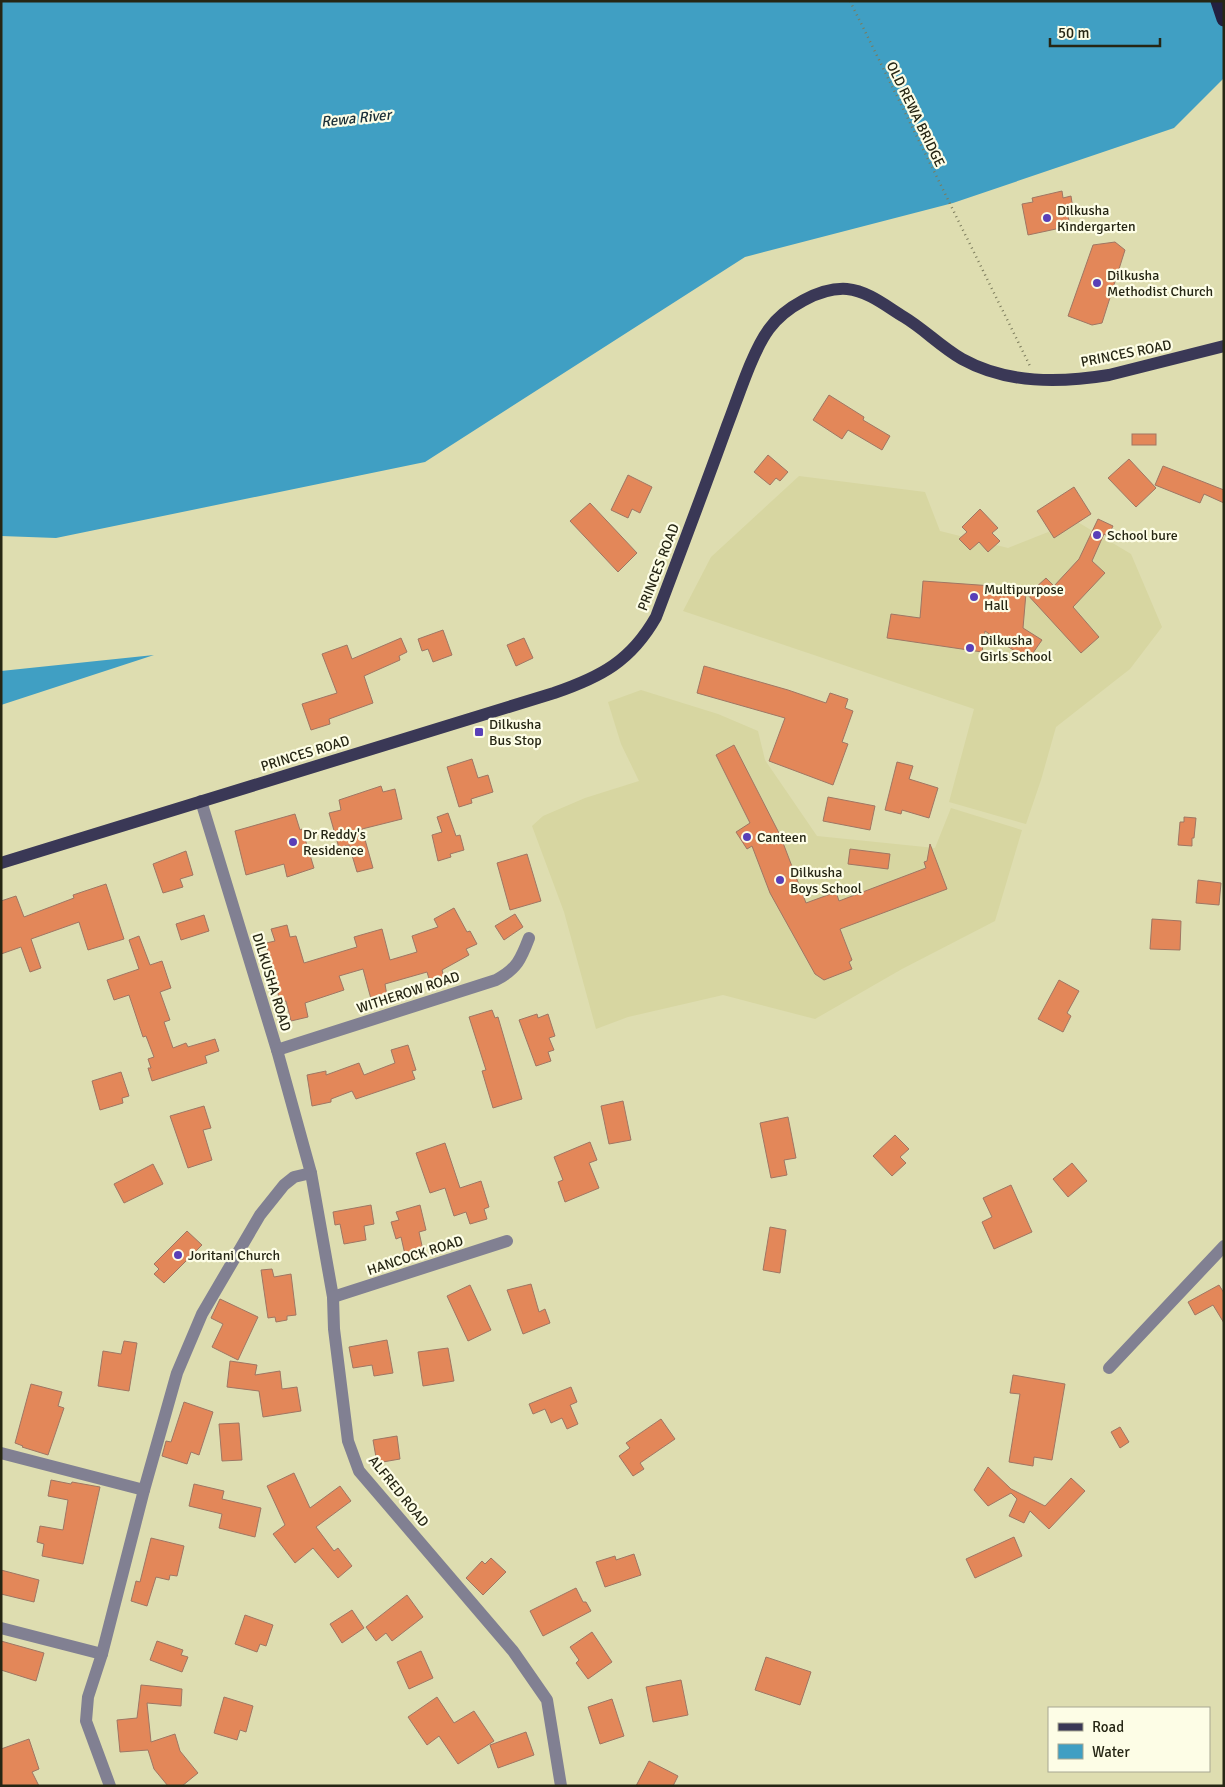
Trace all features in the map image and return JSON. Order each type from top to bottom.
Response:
[{"type":"highway","points":[[1218,1],[1224,19]]},
{"type":"main road","name":"PRINCES ROAD","points":[[1,862],[554,693],[596,676],[627,656],[646,635],[656,617],[736,402],[759,346],[776,321],[789,308],[803,300],[838,290],[846,289],[861,292],[906,318],[962,358],[999,373],[1026,380],[1109,375],[1224,346]]},
{"type":"street","name":"DILKUSHA ROAD","points":[[201,801],[277,1050],[311,1173]]},
{"type":"street","name":"WITHEROW ROAD","points":[[277,1050],[496,980],[510,972],[520,961],[529,938]]},
{"type":"street","name":"ALFRED ROAD","points":[[311,1173],[333,1297],[334,1329],[348,1442],[360,1471],[513,1652],[547,1700],[561,1786]]},
{"type":"street","points":[[110,1786],[86,1721],[88,1697],[102,1654],[144,1490],[178,1373],[202,1314],[260,1215],[284,1185],[294,1177],[311,1173]]},
{"type":"street","name":"HANCOCK ROAD","points":[[333,1297],[507,1241]]},
{"type":"street","points":[[1109,1368],[1224,1246]]},
{"type":"street","points":[[1,1453],[144,1490]]},
{"type":"street","points":[[1,1628],[102,1654]]},
{"type":"path","name":"OLD REWA BRIDGE","points":[[850,1],[1037,380]]},
{"type":"shaded area","name":"Dilkusha Girls School","points":[[799,476],[925,492],[940,531],[1008,548],[1076,521],[1131,554],[1162,627],[1130,669],[1056,727],[1026,824],[949,802],[974,709],[683,611],[711,557]]},
{"type":"shaded area","name":"Dilkusha Boys School","points":[[641,690],[718,714],[758,731],[765,760],[817,836],[935,848],[951,808],[1022,830],[995,921],[902,969],[815,1019],[723,995],[628,1017],[596,1029],[564,912],[532,826],[543,816],[585,798],[639,781],[621,744],[608,702]]},
{"type":"water","name":"Rewa River","points":[[1,1],[1224,1],[1224,78],[1174,128],[953,203],[745,257],[425,462],[56,538],[1,536]]},
{"type":"water","points":[[154,655],[1,705],[1,671]]},
{"type":"building","name":"Dilkusha Kindergarten","points":[[1062,191],[1063,198],[1071,196],[1073,209],[1067,210],[1070,226],[1028,235],[1022,204],[1033,202],[1032,198]]},
{"type":"building","name":"Dilkusha Methodist Church","points":[[1115,242],[1125,250],[1102,323],[1092,325],[1068,316],[1093,245]]},
{"type":"building","points":[[829,395],[864,417],[863,420],[890,436],[882,450],[848,430],[842,439],[813,420]]},
{"type":"building","points":[[1132,434],[1156,434],[1156,445],[1132,445]]},
{"type":"building","points":[[768,455],[788,472],[780,481],[776,478],[770,485],[754,472]]},
{"type":"building","points":[[1129,459],[1156,488],[1136,507],[1108,478]]},
{"type":"building","points":[[1163,466],[1224,490],[1224,503],[1204,494],[1200,503],[1155,485]]},
{"type":"building","points":[[628,475],[652,487],[640,513],[632,509],[628,518],[611,510]]},
{"type":"building","points":[[1074,487],[1091,514],[1054,538],[1037,511]]},
{"type":"building","points":[[590,503],[637,553],[618,572],[570,521]]},
{"type":"building","points":[[980,509],[998,528],[992,533],[1000,541],[988,552],[979,542],[970,550],[959,539],[967,532],[962,527]]},
{"type":"building","points":[[1098,519],[1113,526],[1108,536],[1104,534],[1092,561],[1105,573],[1073,607],[1099,637],[1081,653],[1026,593],[1023,628],[1042,640],[1028,660],[985,631],[982,652],[887,638],[891,614],[920,618],[923,581],[1034,589],[1046,578],[1054,586],[1079,559]]},
{"type":"building","points":[[443,630],[452,655],[433,662],[428,649],[422,651],[418,639]]},
{"type":"building","points":[[401,638],[407,652],[399,656],[400,660],[364,676],[373,703],[329,719],[330,724],[311,730],[302,704],[337,693],[322,654],[347,645],[352,659]]},
{"type":"building","points":[[524,638],[533,658],[516,666],[507,645]]},
{"type":"building","points":[[704,666],[826,703],[830,693],[848,699],[845,708],[853,711],[842,742],[848,744],[833,785],[769,761],[785,718],[697,693]]},
{"type":"building","points":[[734,745],[780,835],[806,903],[836,892],[839,901],[926,868],[924,862],[927,861],[930,844],[947,889],[840,929],[852,960],[849,962],[852,969],[824,980],[815,974],[770,893],[752,846],[747,849],[736,832],[750,823],[716,755]]},
{"type":"building","points":[[472,759],[478,778],[488,775],[493,792],[471,799],[472,803],[459,807],[447,767]]},
{"type":"building","points":[[897,762],[913,766],[909,779],[938,788],[929,818],[902,810],[901,814],[885,810]]},
{"type":"building","points":[[381,786],[383,792],[395,789],[402,819],[362,829],[373,868],[357,872],[349,845],[339,848],[329,813],[341,810],[339,800]]},
{"type":"building","points":[[828,797],[875,806],[870,830],[823,821]]},
{"type":"building","points":[[448,813],[456,836],[460,835],[464,850],[450,854],[451,857],[438,861],[432,835],[442,832],[437,817]]},
{"type":"building","points":[[295,814],[300,830],[302,829],[314,868],[287,877],[284,864],[246,875],[235,831]]},
{"type":"building","points":[[1184,817],[1196,818],[1192,846],[1178,845],[1180,822],[1184,822]]},
{"type":"building","points":[[850,849],[890,854],[888,869],[848,864]]},
{"type":"building","points":[[186,851],[193,875],[180,879],[183,887],[163,893],[153,864]]},
{"type":"building","points":[[527,854],[541,901],[510,910],[497,863]]},
{"type":"building","points":[[1198,880],[1221,883],[1219,905],[1196,903]]},
{"type":"building","points":[[106,884],[124,939],[88,950],[79,922],[31,939],[41,968],[30,972],[21,947],[1,954],[1,901],[16,896],[24,917],[74,898],[73,895]]},
{"type":"building","points":[[454,908],[467,932],[470,931],[477,944],[466,949],[469,955],[442,970],[444,977],[430,982],[427,972],[385,984],[387,996],[371,999],[363,969],[339,976],[344,990],[305,1003],[308,1017],[291,1021],[286,1001],[280,1002],[266,943],[275,941],[271,929],[287,925],[290,937],[296,936],[304,963],[357,947],[354,937],[382,929],[390,960],[417,952],[412,936],[438,927],[434,919]]},
{"type":"building","points":[[515,914],[523,927],[504,940],[495,926]]},
{"type":"building","points":[[204,915],[209,931],[181,940],[176,924]]},
{"type":"building","points":[[1152,919],[1181,921],[1180,950],[1150,949]]},
{"type":"building","points":[[139,936],[150,965],[162,961],[171,988],[160,992],[170,1020],[164,1022],[173,1048],[186,1043],[188,1047],[215,1039],[219,1051],[205,1056],[207,1063],[152,1081],[148,1068],[151,1068],[148,1059],[154,1057],[146,1036],[143,1037],[129,995],[114,1000],[107,980],[139,969],[129,940]]},
{"type":"building","points":[[1059,980],[1079,991],[1067,1013],[1071,1016],[1063,1032],[1038,1019]]},
{"type":"building","points":[[492,1010],[495,1018],[498,1017],[522,1099],[493,1108],[482,1071],[486,1070],[469,1017]]},
{"type":"building","points":[[537,1014],[538,1018],[548,1014],[555,1036],[549,1038],[554,1050],[548,1052],[551,1061],[536,1066],[519,1020]]},
{"type":"building","points":[[408,1045],[416,1070],[412,1071],[415,1079],[356,1099],[352,1091],[331,1099],[331,1102],[312,1106],[307,1075],[326,1071],[326,1075],[359,1063],[364,1075],[395,1063],[391,1050]]},
{"type":"building","points":[[121,1072],[129,1096],[122,1098],[123,1103],[100,1110],[92,1081]]},
{"type":"building","points":[[623,1101],[631,1140],[609,1144],[601,1106]]},
{"type":"building","points":[[204,1106],[211,1128],[203,1130],[212,1160],[188,1168],[170,1116]]},
{"type":"building","points":[[788,1117],[796,1158],[784,1160],[787,1175],[771,1178],[760,1123]]},
{"type":"building","points":[[895,1135],[909,1149],[900,1157],[906,1163],[892,1176],[873,1156]]},
{"type":"building","points":[[590,1142],[597,1160],[589,1163],[599,1188],[565,1202],[558,1182],[563,1180],[554,1157]]},
{"type":"building","points":[[445,1143],[460,1188],[481,1181],[489,1207],[484,1209],[487,1219],[470,1224],[466,1212],[454,1216],[445,1188],[430,1193],[416,1153]]},
{"type":"building","points":[[1072,1163],[1087,1181],[1068,1197],[1053,1179]]},
{"type":"building","points":[[153,1164],[163,1184],[124,1203],[114,1184]]},
{"type":"building","points":[[1011,1185],[1032,1232],[994,1249],[982,1222],[992,1217],[983,1198]]},
{"type":"building","points":[[371,1205],[374,1224],[364,1226],[366,1240],[344,1244],[340,1224],[335,1225],[333,1212]]},
{"type":"building","points":[[420,1205],[426,1230],[419,1232],[424,1255],[406,1259],[401,1237],[396,1239],[391,1222],[399,1220],[396,1212]]},
{"type":"building","points":[[770,1227],[786,1230],[780,1273],[763,1270]]},
{"type":"building","name":"Joritani Church","points":[[187,1231],[202,1245],[164,1283],[154,1274],[159,1269],[154,1264]]},
{"type":"building","points":[[272,1269],[274,1277],[291,1274],[296,1315],[287,1316],[287,1320],[276,1322],[275,1317],[268,1318],[261,1270]]},
{"type":"building","points":[[531,1284],[539,1312],[545,1309],[550,1323],[523,1334],[507,1290]]},
{"type":"building","points":[[470,1285],[491,1330],[468,1341],[447,1296]]},
{"type":"building","points":[[1219,1285],[1224,1293],[1224,1323],[1213,1305],[1195,1315],[1188,1302]]},
{"type":"building","points":[[220,1299],[258,1317],[238,1360],[212,1347],[223,1324],[211,1318]]},
{"type":"building","points":[[387,1340],[393,1373],[374,1376],[372,1365],[353,1368],[349,1347]]},
{"type":"building","points":[[124,1341],[137,1343],[129,1391],[98,1386],[103,1351],[121,1354]]},
{"type":"building","points":[[448,1348],[454,1381],[423,1386],[418,1352]]},
{"type":"building","points":[[230,1361],[257,1365],[255,1375],[280,1371],[282,1389],[297,1387],[301,1411],[263,1417],[259,1391],[227,1387]]},
{"type":"building","points":[[1013,1375],[1065,1384],[1052,1460],[1034,1457],[1033,1466],[1009,1462],[1020,1394],[1010,1393]]},
{"type":"building","points":[[31,1384],[62,1392],[58,1406],[64,1408],[48,1455],[15,1443]]},
{"type":"building","points":[[571,1387],[577,1402],[570,1405],[578,1424],[567,1429],[562,1418],[551,1423],[545,1409],[533,1414],[529,1404]]},
{"type":"building","points":[[184,1402],[213,1412],[199,1455],[191,1452],[187,1464],[162,1456],[166,1441],[171,1442]]},
{"type":"building","points":[[661,1419],[675,1439],[640,1463],[644,1469],[633,1476],[619,1456],[630,1448],[626,1443]]},
{"type":"building","points":[[239,1423],[242,1460],[222,1461],[219,1424]]},
{"type":"building","points":[[1120,1427],[1129,1442],[1120,1448],[1111,1432]]},
{"type":"building","points":[[397,1436],[400,1459],[377,1463],[373,1440]]},
{"type":"building","points":[[988,1467],[1011,1489],[1045,1506],[1071,1478],[1085,1491],[1049,1529],[1030,1511],[1024,1523],[1009,1516],[1017,1499],[1011,1493],[988,1506],[974,1490]]},
{"type":"building","points":[[294,1473],[310,1508],[340,1486],[351,1501],[316,1527],[334,1551],[338,1548],[352,1566],[338,1578],[313,1548],[295,1563],[273,1534],[285,1525],[267,1486]]},
{"type":"building","points":[[51,1480],[100,1487],[83,1564],[42,1556],[44,1544],[37,1542],[40,1526],[63,1530],[68,1500],[48,1496]]},
{"type":"building","points":[[194,1484],[224,1491],[222,1499],[261,1508],[255,1537],[219,1528],[222,1514],[189,1506]]},
{"type":"building","points":[[1014,1537],[1022,1556],[975,1578],[966,1559]]},
{"type":"building","points":[[151,1538],[184,1546],[177,1576],[170,1575],[169,1580],[156,1577],[147,1606],[131,1601],[136,1581],[140,1582]]},
{"type":"building","points":[[634,1554],[641,1575],[605,1587],[596,1562],[615,1556],[616,1560]]},
{"type":"building","points":[[491,1558],[506,1572],[483,1595],[466,1578],[482,1561],[485,1564]]},
{"type":"building","points":[[1,1570],[39,1580],[34,1602],[1,1594]]},
{"type":"building","points":[[576,1588],[583,1602],[586,1602],[591,1611],[543,1636],[530,1611]]},
{"type":"building","points":[[407,1595],[423,1617],[392,1641],[386,1633],[376,1641],[366,1627]]},
{"type":"building","points":[[352,1610],[364,1628],[342,1643],[330,1624]]},
{"type":"building","points":[[245,1615],[273,1625],[266,1646],[260,1644],[257,1652],[235,1644]]},
{"type":"building","points":[[592,1632],[612,1662],[588,1679],[576,1663],[579,1660],[570,1647]]},
{"type":"building","points":[[1,1641],[44,1653],[36,1681],[1,1670]]},
{"type":"building","points":[[157,1641],[183,1650],[181,1655],[188,1657],[182,1672],[150,1660]]},
{"type":"building","points":[[421,1651],[433,1678],[409,1689],[397,1662]]},
{"type":"building","points":[[766,1657],[811,1672],[800,1705],[755,1690]]},
{"type":"building","points":[[681,1680],[688,1715],[653,1722],[646,1687]]},
{"type":"building","points":[[141,1685],[182,1689],[181,1706],[147,1703],[151,1742],[175,1734],[180,1751],[198,1773],[182,1786],[168,1786],[154,1769],[148,1750],[120,1752],[117,1720],[137,1718]]},
{"type":"building","points":[[224,1697],[253,1706],[246,1732],[240,1730],[237,1740],[214,1733]]},
{"type":"building","points":[[437,1697],[454,1723],[474,1711],[494,1741],[458,1764],[439,1736],[427,1745],[408,1717]]},
{"type":"building","points":[[612,1699],[624,1736],[600,1744],[588,1707]]},
{"type":"building","points":[[526,1732],[534,1755],[498,1768],[490,1745]]},
{"type":"building","points":[[29,1739],[39,1769],[32,1772],[39,1786],[1,1786],[1,1749]]},
{"type":"building","points":[[649,1761],[678,1776],[673,1786],[636,1786]]},
{"type":"place","name":"Dilkusha Kindergarten","points":[[1047,218]]},
{"type":"place","name":"Dilkusha Methodist Church","points":[[1097,283]]},
{"type":"place","name":"School bure","points":[[1097,535]]},
{"type":"place","name":"Multipurpose Hall","points":[[974,597]]},
{"type":"place","name":"Dilkusha Girls School","points":[[970,648]]},
{"type":"place","name":"Dilkusha Bus Stop","points":[[479,732]]},
{"type":"place","name":"Canteen","points":[[747,837]]},
{"type":"place","name":"Dr Reddy's Residence","points":[[293,842]]},
{"type":"place","name":"Dilkusha Boys School","points":[[780,880]]},
{"type":"place","name":"Joritani Church","points":[[178,1255]]}]
